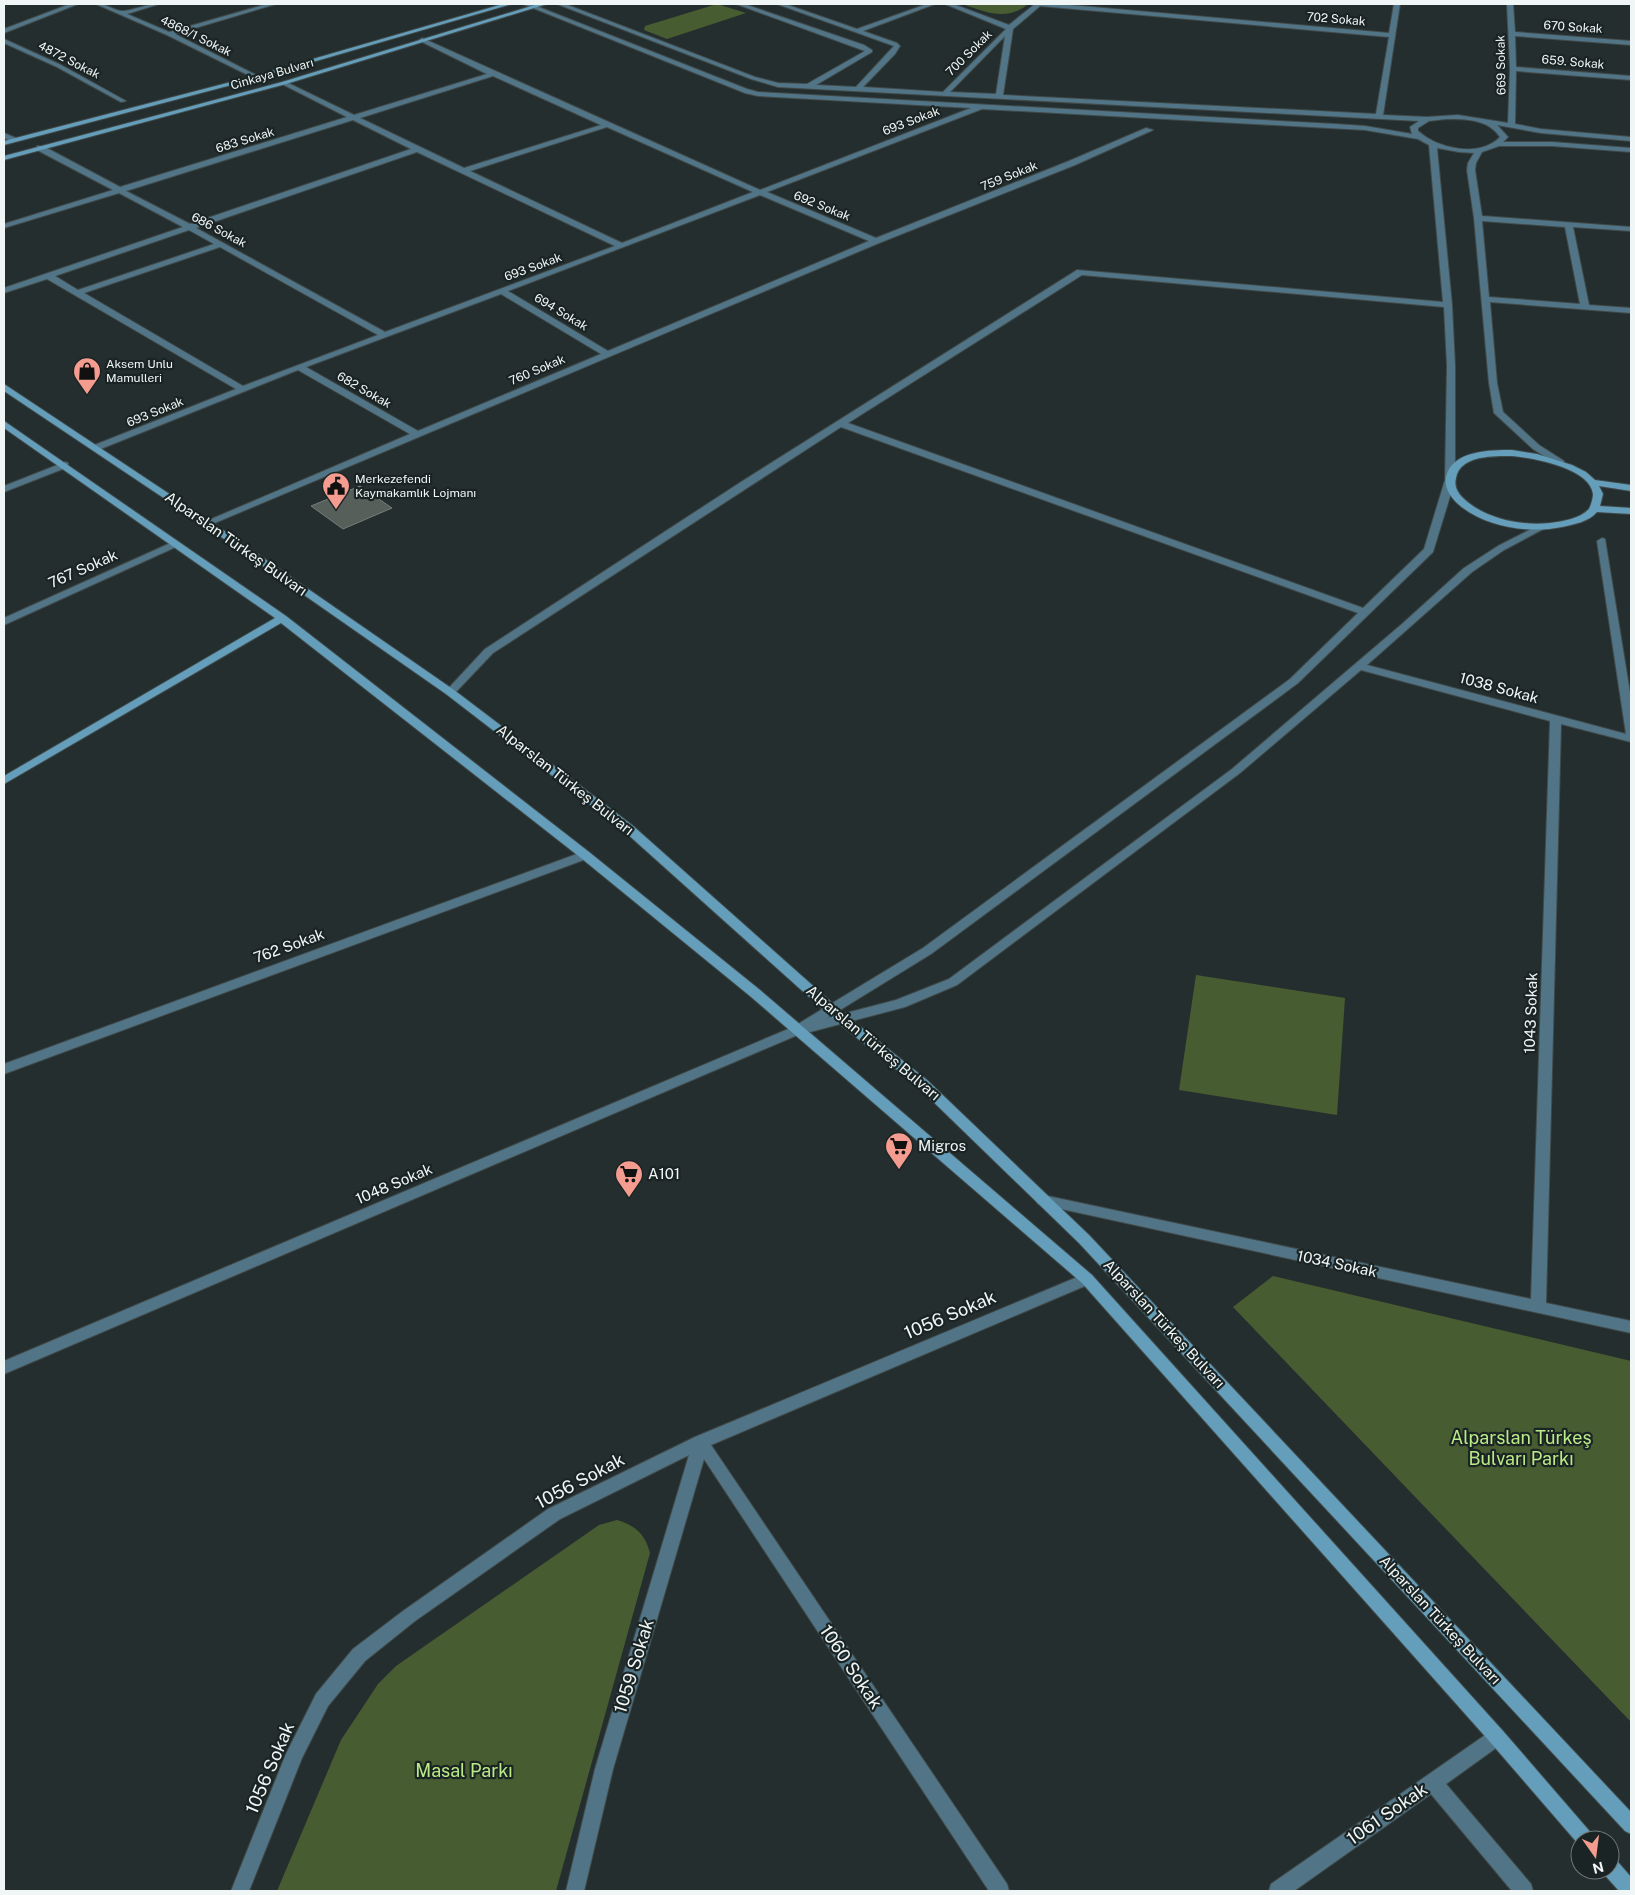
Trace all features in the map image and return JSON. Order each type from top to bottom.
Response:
[{"type":"main road","name":"Cinkaya Bulvarı","points":[[4,142],[256,77],[509,4]]},
{"type":"main road","name":"Cinkaya Bulvarı","points":[[4,158],[284,83],[529,5],[544,4]]},
{"type":"main road","name":"Alparslan Türkeş Bulvarı","points":[[4,387],[207,523],[450,692],[628,828],[842,1019],[922,1083],[1091,1246],[1631,1825]]},
{"type":"main road","name":"Alparslan Türkeş Bulvarı","points":[[4,424],[282,618],[585,854],[798,1030],[1087,1279],[1497,1737],[1577,1830]]},
{"type":"main road","points":[[1512,453],[1537,456],[1561,462],[1591,482],[1598,497],[1594,509],[1582,519],[1562,525],[1544,526],[1513,523],[1490,517],[1471,508],[1457,497],[1450,486],[1450,475],[1458,465],[1472,458],[1490,454],[1512,453]]},
{"type":"main road","points":[[1591,482],[1631,488]]},
{"type":"main road","points":[[1594,509],[1631,511]]},
{"type":"main road","points":[[4,782],[282,618]]},
{"type":"main road","points":[[1620,1878],[1631,1891]]},
{"type":"street","points":[[4,31],[74,4]]},
{"type":"street","name":"4868/1 Sokak","points":[[99,4],[169,34],[256,77]]},
{"type":"street","points":[[122,13],[156,4]]},
{"type":"street","points":[[169,34],[273,4]]},
{"type":"street","points":[[560,4],[753,78],[778,85],[1428,119],[1452,116],[1541,131],[1631,139]]},
{"type":"street","points":[[740,4],[870,51],[868,54],[808,87]]},
{"type":"street","points":[[780,4],[858,30],[897,46],[893,54],[856,90]]},
{"type":"street","points":[[838,38],[932,4]]},
{"type":"street","points":[[948,4],[1010,28]]},
{"type":"street","name":"700 Sokak","points":[[944,94],[1010,28],[1039,4]]},
{"type":"street","name":"702 Sokak","points":[[1039,4],[1393,35]]},
{"type":"street","points":[[1380,116],[1396,4]]},
{"type":"street","name":"669 Sokak","points":[[1510,4],[1514,69],[1512,122],[1510,126]]},
{"type":"street","points":[[529,5],[745,91],[758,94],[1365,128],[1418,137],[1434,145],[1451,149],[1480,150],[1498,144],[1552,144],[1631,150]]},
{"type":"street","name":"700 Sokak","points":[[999,98],[1010,28]]},
{"type":"street","name":"670 Sokak","points":[[1512,34],[1631,42]]},
{"type":"street","name":"692 Sokak","points":[[422,40],[493,74],[759,192],[876,240]]},
{"type":"street","name":"4872 Sokak","points":[[4,41],[58,66],[123,100]]},
{"type":"street","name":"659. Sokak","points":[[1514,69],[1631,78]]},
{"type":"street","name":"683 Sokak","points":[[4,226],[493,74]]},
{"type":"street","points":[[284,83],[416,149],[622,246]]},
{"type":"street","name":"693 Sokak","points":[[95,448],[299,367],[622,246],[980,107]]},
{"type":"street","points":[[1467,118],[1493,126],[1501,131],[1504,137],[1498,144]]},
{"type":"street","points":[[1418,137],[1414,132],[1414,127],[1428,119]]},
{"type":"street","points":[[463,171],[608,124]]},
{"type":"street","name":"759 Sokak","points":[[876,240],[1072,163],[1149,130]]},
{"type":"street","points":[[4,135],[13,140]]},
{"type":"street","points":[[798,1030],[927,951],[1294,681],[1429,550],[1450,480],[1451,366],[1448,305],[1434,145]]},
{"type":"street","name":"686 Sokak","points":[[40,148],[191,227],[385,335]]},
{"type":"street","points":[[4,291],[50,277],[416,149]]},
{"type":"street","points":[[1480,150],[1472,163],[1471,170],[1478,218],[1493,383],[1499,413],[1536,447],[1561,462]]},
{"type":"street","points":[[1478,218],[1631,229]]},
{"type":"street","points":[[1568,224],[1585,308]]},
{"type":"street","name":"760 Sokak","points":[[207,523],[876,240]]},
{"type":"street","points":[[77,293],[221,244]]},
{"type":"street","points":[[450,692],[489,651],[840,423],[1080,272],[1448,305]]},
{"type":"street","points":[[50,277],[242,389]]},
{"type":"street","name":"694 Sokak","points":[[502,291],[607,354]]},
{"type":"street","points":[[1485,299],[1631,311]]},
{"type":"street","name":"682 Sokak","points":[[299,367],[417,434]]},
{"type":"street","points":[[840,423],[1365,612]]},
{"type":"street","points":[[4,489],[65,465]]},
{"type":"street","points":[[798,1030],[900,1004],[953,982],[1236,772],[1406,626],[1468,570],[1501,548],[1544,526]]},
{"type":"street","points":[[1602,541],[1631,734]]},
{"type":"street","name":"767 Sokak","points":[[4,622],[175,544]]},
{"type":"street","name":"1038 Sokak","points":[[1358,666],[1631,739]]},
{"type":"street","name":"1043 Sokak","points":[[1538,1307],[1556,719]]},
{"type":"street","name":"762 Sokak","points":[[4,1069],[585,854]]},
{"type":"street","name":"1048 Sokak","points":[[4,1368],[798,1030]]},
{"type":"street","name":"1034 Sokak","points":[[1043,1200],[1631,1328]]},
{"type":"street","name":"1056 Sokak","points":[[240,1891],[295,1754],[322,1700],[359,1655],[409,1616],[554,1514],[701,1442],[1087,1279]]},
{"type":"street","name":"1059 Sokak","points":[[575,1891],[604,1769],[701,1442]]},
{"type":"street","name":"1060 Sokak","points":[[701,1442],[1000,1891]]},
{"type":"street","name":"1061 Sokak","points":[[1278,1891],[1497,1737]]},
{"type":"street","points":[[1433,1782],[1524,1891]]},
{"type":"green space","points":[[717,4],[746,13],[667,39],[644,30],[645,26]]},
{"type":"green space","points":[[962,4],[1028,4],[1012,13],[996,14]]},
{"type":"green space","points":[[1196,975],[1345,998],[1337,1115],[1179,1090]]},
{"type":"green space","name":"Alparslan Türkeş Bulvarı Parkı","points":[[1273,1276],[1631,1361],[1631,1722],[1233,1307]]},
{"type":"green space","name":"Masal Parkı","points":[[617,1520],[639,1532],[650,1553],[556,1891],[277,1891],[341,1740],[378,1684],[396,1666],[599,1525]]},
{"type":"building","name":"Merkezefendi Kaymakamlık Lojmanı","points":[[360,486],[392,508],[343,529],[311,506]]},
{"type":"place","name":"Aksem Unlu Mamulleri","points":[[87,395]]},
{"type":"place","name":"Merkezefendi Kaymakamlık Lojmanı","points":[[336,510]]},
{"type":"place","name":"Migros","points":[[899,1170]]},
{"type":"place","name":"A101","points":[[629,1198]]}]
